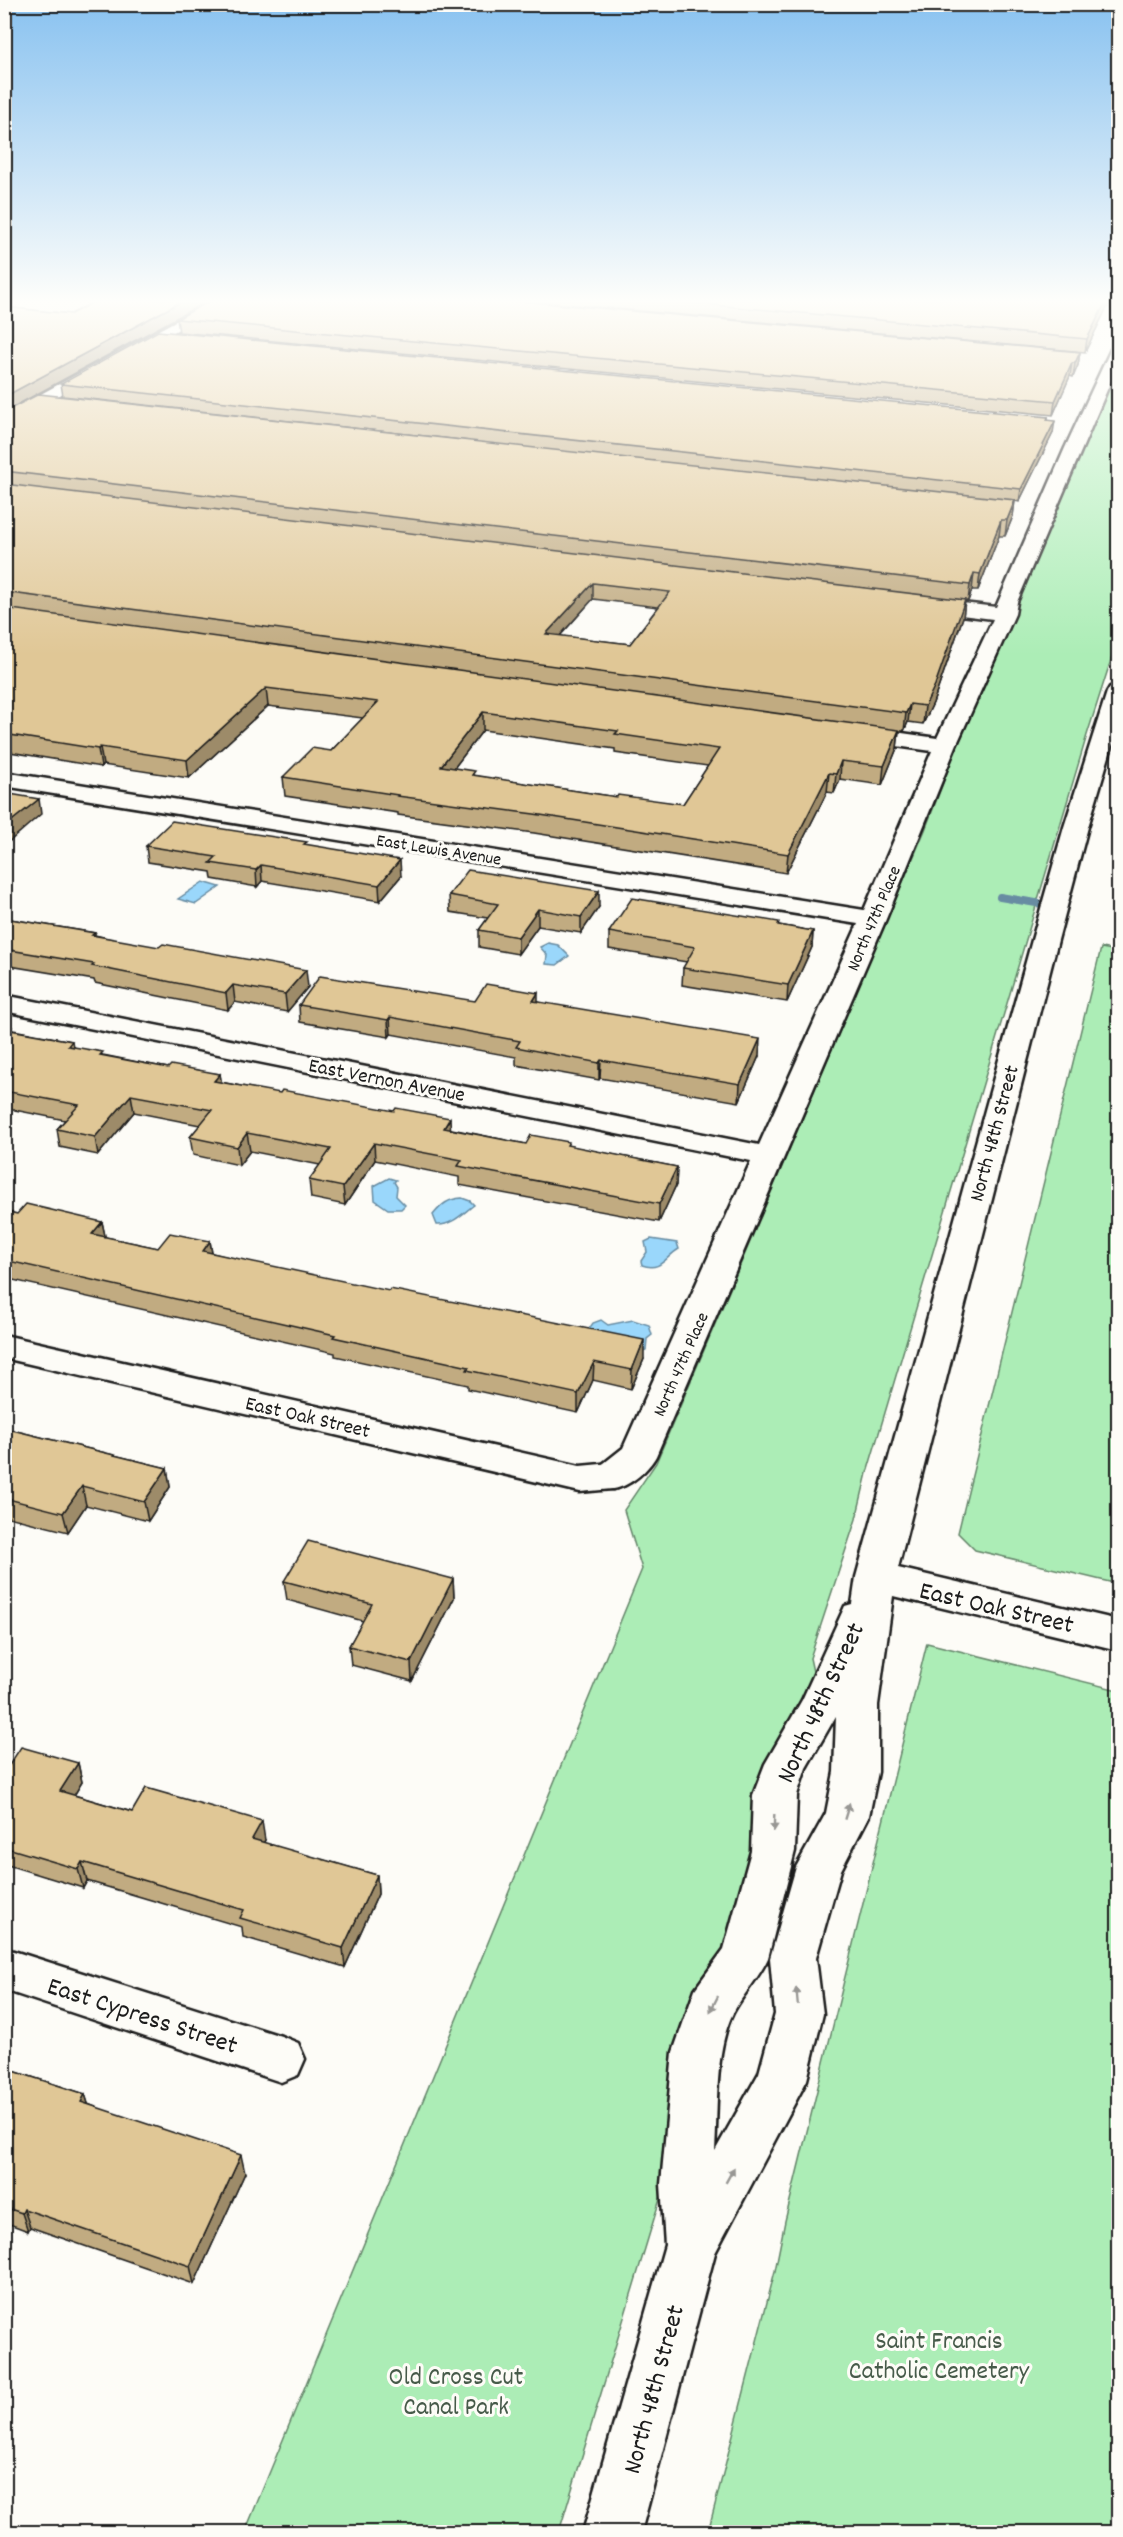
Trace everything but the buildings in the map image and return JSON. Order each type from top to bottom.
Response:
[{"type":"street","name":"North 47th Place","points":[[612,1476],[638,1456],[873,919],[945,746],[1005,614],[1034,511],[1081,417]]},
{"type":"street","points":[[898,601],[1005,614]]},
{"type":"street","name":"North 48th Street","points":[[612,2532],[691,2244],[782,2080],[798,2014],[793,1958],[819,1867],[847,1816],[856,1772],[857,1705],[876,1577],[1049,925],[1076,827],[1119,692]]},
{"type":"street","points":[[828,730],[945,746]]},
{"type":"street","name":"East Lewis Avenue","points":[[4,779],[873,919]]},
{"type":"street","name":"East Vernon Avenue","points":[[4,1003],[770,1156]]},
{"type":"street","name":"East Oak Street","points":[[4,1346],[580,1479],[612,1476]]},
{"type":"street","name":"North 48th Street","points":[[691,2244],[687,2184],[697,2052],[712,2004],[745,1958],[774,1851],[775,1795],[786,1764],[820,1706],[876,1577]]},
{"type":"street","name":"East Oak Street","points":[[876,1577],[1119,1635]]},
{"type":"street","name":"East Cypress Street","points":[[4,1969],[281,2058]]},
{"type":"green space","name":"Old Cross Cut Canal Park","points":[[1095,417],[1118,417],[1118,638],[867,1473],[856,1519],[810,1658],[815,1681],[761,1835],[670,2166],[559,2532],[245,2532],[642,1569],[624,1510],[656,1463],[925,830],[956,749],[1016,614],[1017,604]]},
{"type":"green space","points":[[1101,948],[1118,951],[1118,1584],[975,1550],[958,1533]]},
{"type":"green space","name":"Saint Francis Catholic Cemetery","points":[[927,1643],[1118,1690],[1118,2532],[708,2532],[775,2271],[785,2221]]},
{"type":"water","points":[[203,882],[220,887],[196,904],[178,899]]},
{"type":"water","points":[[548,943],[558,945],[569,956],[557,965],[546,964],[547,955],[540,947]]},
{"type":"water","points":[[389,1178],[396,1180],[394,1182],[397,1187],[396,1196],[405,1205],[401,1209],[388,1209],[375,1200],[374,1186]]},
{"type":"water","points":[[462,1198],[474,1205],[452,1221],[437,1225],[433,1215],[436,1211],[449,1201]]},
{"type":"water","points":[[651,1239],[677,1243],[679,1249],[654,1267],[642,1265],[641,1261],[647,1252],[645,1242]]},
{"type":"water","points":[[601,1320],[608,1325],[633,1320],[649,1325],[652,1335],[647,1339],[646,1350],[640,1352],[583,1329],[589,1329],[593,1323]]},
{"type":"waterway","points":[[1000,897],[1054,906]]}]
